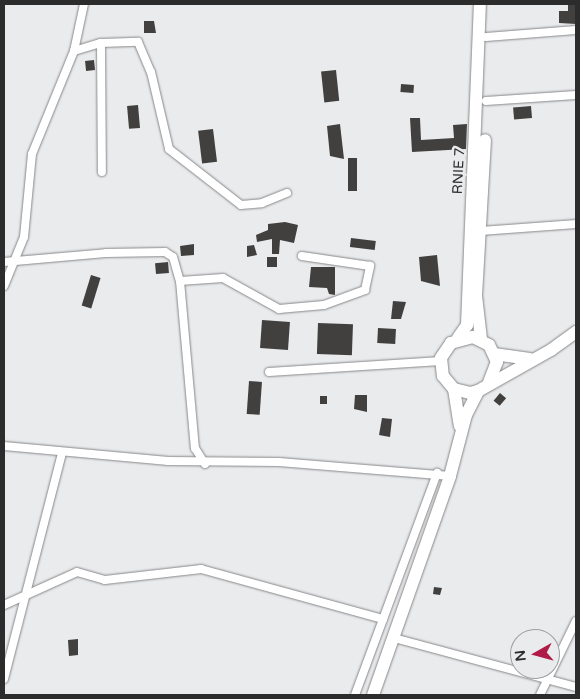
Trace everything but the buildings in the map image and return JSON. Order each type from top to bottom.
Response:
[{"type":"main road","name":"RNIE 7","points":[[441,361],[445,350],[458,338],[467,325],[480,4]]},
{"type":"main road","name":"RNIE 7","points":[[487,4],[486,101],[476,317],[481,339],[494,354]]},
{"type":"main road","points":[[454,390],[483,388],[575,335]]},
{"type":"main road","points":[[458,338],[481,339]]},
{"type":"main road","points":[[373,695],[394,638],[443,474],[483,388],[496,370],[494,354],[514,360],[536,359]]},
{"type":"main road","points":[[441,361],[442,376],[454,390],[460,441]]},
{"type":"street","points":[[4,286],[7,262],[24,237],[32,154],[74,51],[84,4]]},
{"type":"street","points":[[486,37],[576,30]]},
{"type":"street","points":[[74,51],[101,43],[138,42],[151,72],[169,149],[241,205],[262,203],[287,192]]},
{"type":"street","points":[[101,43],[102,172]]},
{"type":"street","points":[[486,101],[576,95]]},
{"type":"street","points":[[481,232],[576,224]]},
{"type":"street","points":[[7,262],[165,252],[173,257],[180,280],[195,448],[205,464]]},
{"type":"street","points":[[180,280],[223,278],[279,309],[324,305],[365,290],[370,266],[318,255],[302,256]]},
{"type":"street","points":[[268,372],[441,361]]},
{"type":"street","points":[[4,446],[62,453],[205,464],[279,462],[443,474],[383,619],[355,695]]},
{"type":"street","points":[[4,679],[62,453]]},
{"type":"street","points":[[4,605],[77,572],[105,580],[201,569],[383,619]]},
{"type":"street","points":[[540,695],[550,681],[576,621]]},
{"type":"street","points":[[394,638],[576,687]]}]
